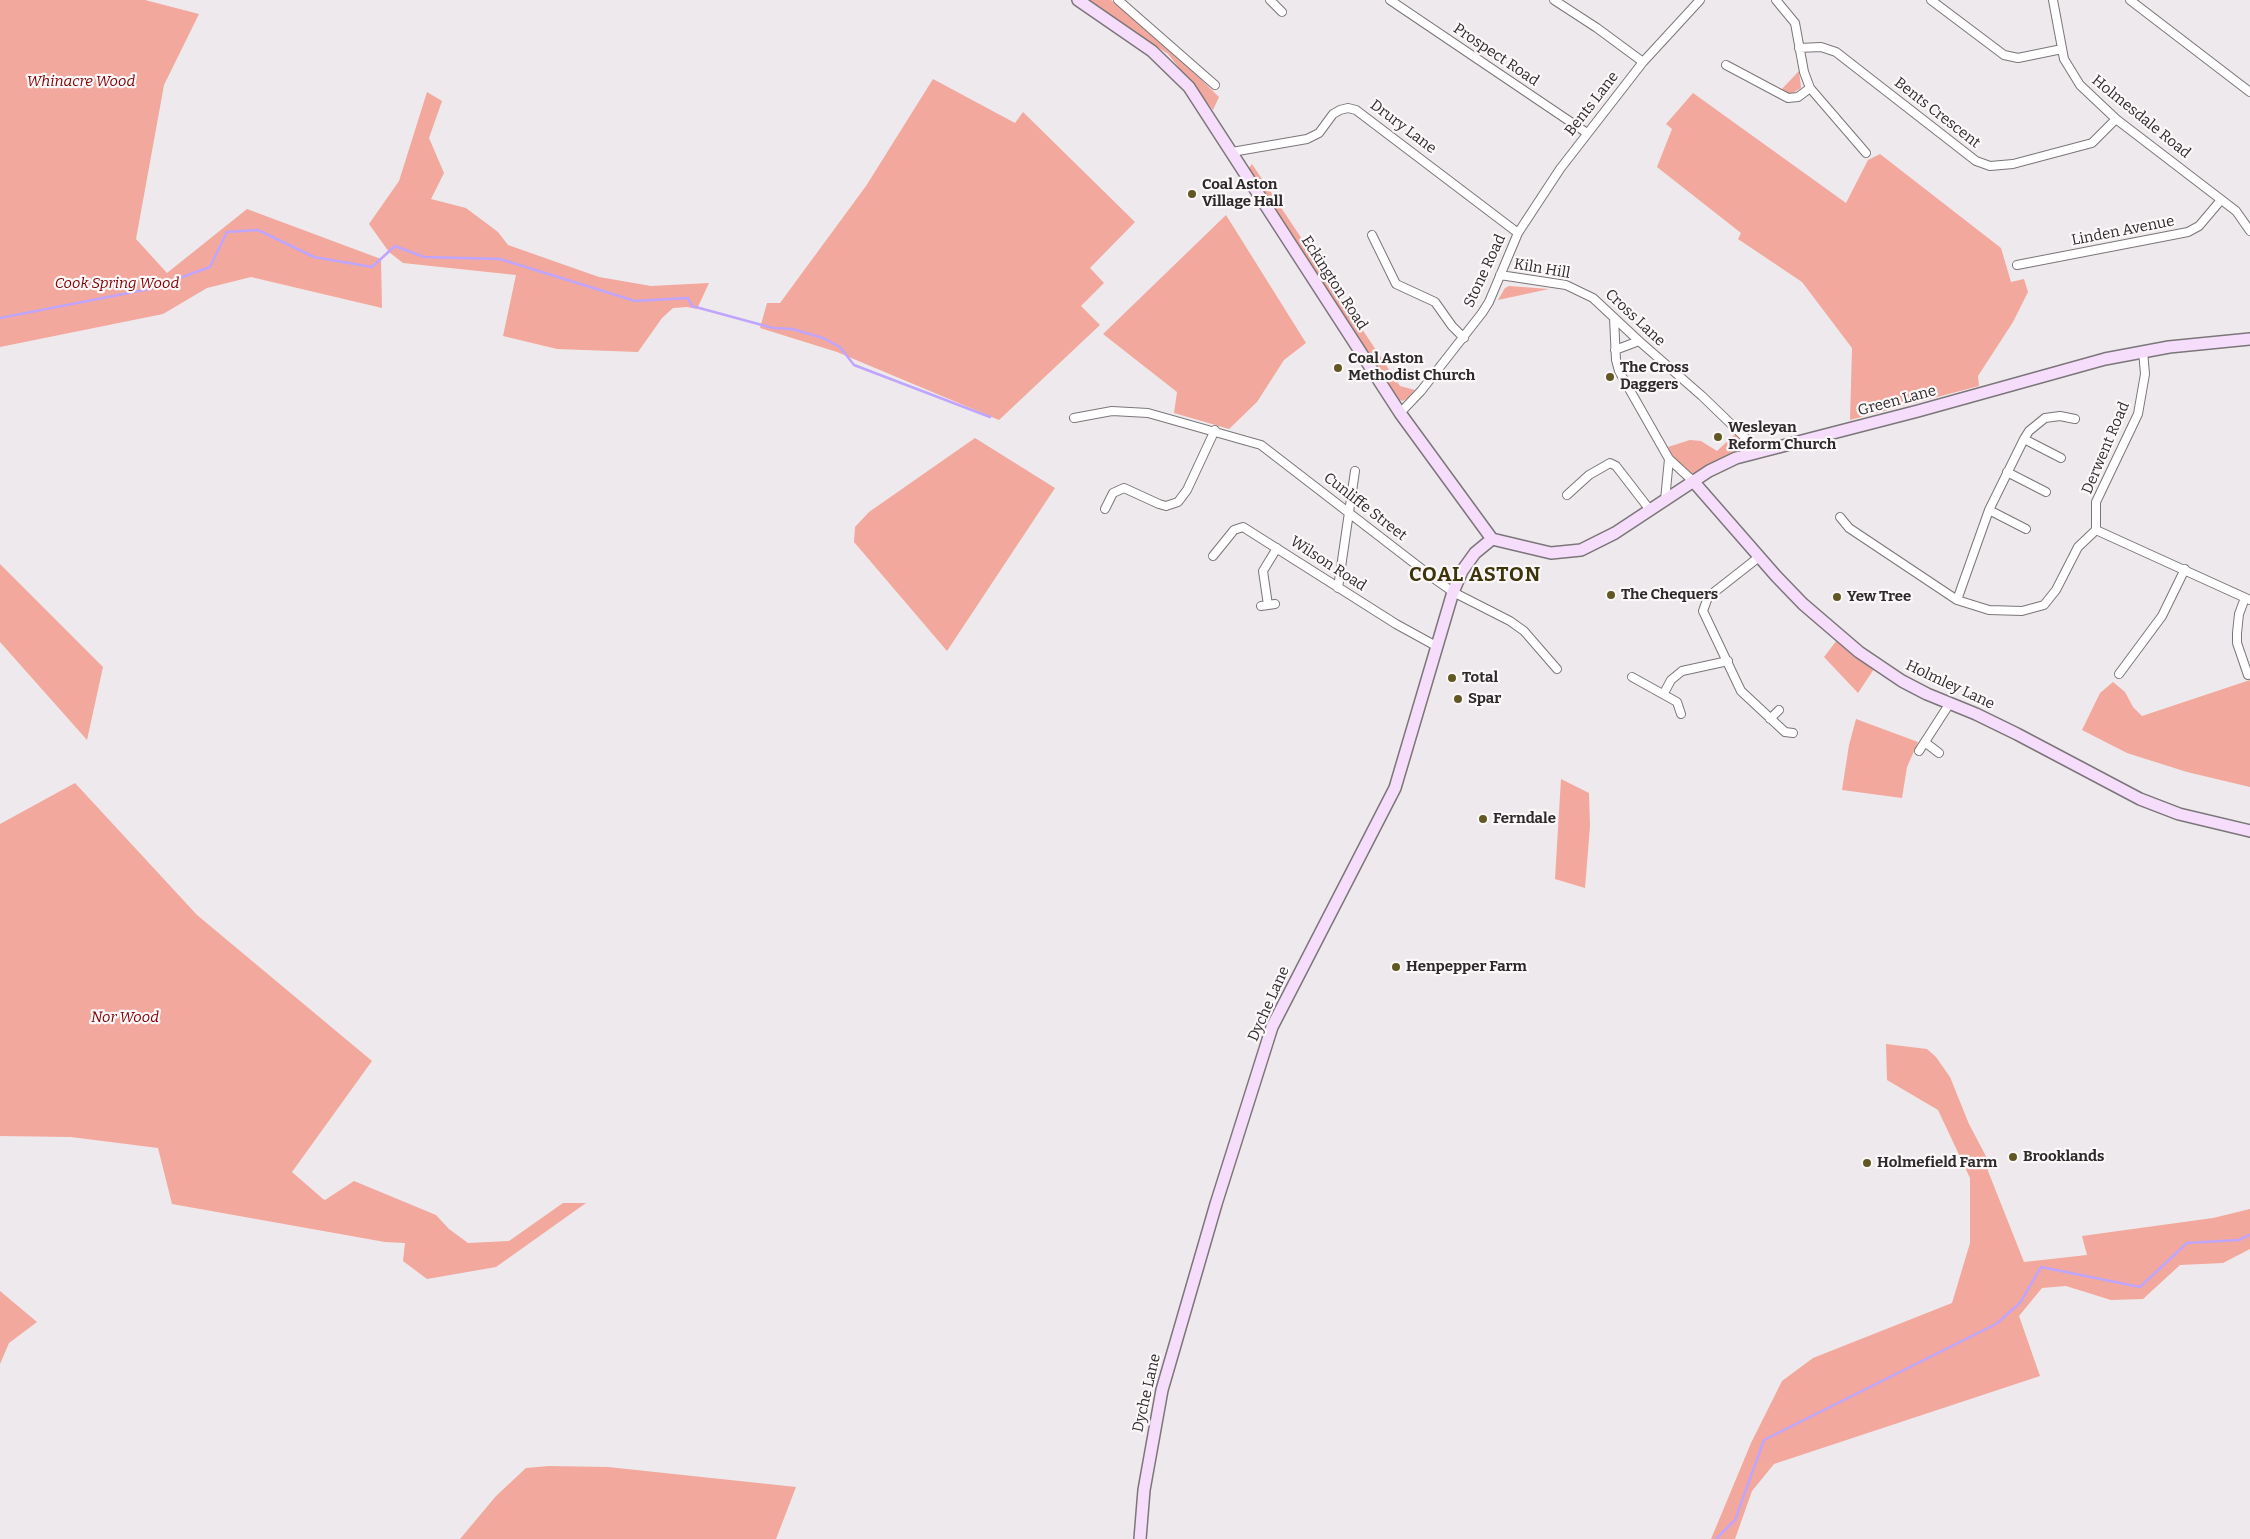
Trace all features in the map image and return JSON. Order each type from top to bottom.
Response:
[{"type":"main road","name":"Eckington Road","points":[[1078,0],[1152,51],[1189,87],[1400,413],[1492,539]]},
{"type":"main road","name":"Green Lane","points":[[1492,539],[1551,553],[1573,552],[1602,540],[1724,463],[1758,451],[1918,411],[2105,359],[2169,346],[2250,340]]},
{"type":"main road","name":"Holmley Lane","points":[[1693,481],[1759,557],[1827,626],[1859,652],[1915,689],[2018,734],[2113,786],[2162,809],[2250,831]]},
{"type":"main road","name":"Dyche Lane","points":[[1140,1539],[1144,1490],[1162,1390],[1216,1204],[1272,1027],[1395,788],[1452,592],[1462,571],[1475,553],[1492,539]]},
{"type":"street","points":[[1118,0],[1215,85]]},
{"type":"street","points":[[1270,0],[1282,12]]},
{"type":"street","name":"Prospect Road","points":[[1390,0],[1587,133]]},
{"type":"street","points":[[1554,0],[1597,28],[1643,62]]},
{"type":"street","name":"Bents Lane","points":[[1518,233],[1536,202],[1587,133],[1643,62],[1700,0]]},
{"type":"street","points":[[1776,0],[1795,23],[1804,72],[1810,88],[1866,153]]},
{"type":"street","points":[[1931,0],[2004,55],[2018,58],[2062,49]]},
{"type":"street","name":"Holmesdale Road","points":[[2053,0],[2062,49],[2068,67],[2080,85],[2116,119],[2236,211],[2250,231]]},
{"type":"street","points":[[2130,0],[2250,92]]},
{"type":"street","name":"Bents Crescent","points":[[1799,48],[1821,46],[1836,52],[1976,161],[1990,166],[2013,164],[2092,143],[2116,119]]},
{"type":"street","points":[[1726,65],[1788,98],[1798,97],[1810,88]]},
{"type":"street","name":"Drury Lane","points":[[1232,152],[1307,139],[1319,133],[1334,114],[1340,110],[1348,108],[1356,110],[1518,233]]},
{"type":"street","name":"Linden Avenue","points":[[2017,265],[2188,232],[2199,226],[2221,200]]},
{"type":"street","name":"Stone Road","points":[[1400,413],[1421,391],[1464,338],[1489,302],[1518,233]]},
{"type":"street","points":[[1372,235],[1382,247],[1396,284],[1435,302],[1452,326],[1464,338]]},
{"type":"street","name":"Kiln Hill","points":[[1500,275],[1566,285],[1580,290]]},
{"type":"street","name":"Cross Lane","points":[[1580,290],[1593,298],[1638,341],[1702,396],[1758,451]]},
{"type":"street","points":[[1614,318],[1616,360],[1625,383],[1669,459],[1693,481]]},
{"type":"street","points":[[1615,350],[1638,341]]},
{"type":"street","name":"Derwent Road","points":[[2096,530],[2096,502],[2138,414],[2145,374],[2143,351]]},
{"type":"street","name":"Cunliffe Street","points":[[1074,418],[1112,411],[1148,413],[1215,430],[1261,445],[1452,592],[1510,621],[1557,669]]},
{"type":"street","points":[[1957,600],[1989,510],[2024,439],[2045,418],[2060,416],[2075,419]]},
{"type":"street","points":[[1105,508],[1113,493],[1124,488],[1166,506],[1178,502],[1188,490],[1215,430]]},
{"type":"street","points":[[2024,439],[2061,458]]},
{"type":"street","points":[[1665,500],[1669,459]]},
{"type":"street","points":[[1567,495],[1589,475],[1610,463],[1616,466],[1650,510]]},
{"type":"street","points":[[1338,588],[1355,472]]},
{"type":"street","points":[[2007,472],[2046,492]]},
{"type":"street","points":[[1989,510],[2026,529]]},
{"type":"street","points":[[1840,517],[1849,528],[1957,600],[1989,610],[2022,611],[2044,605],[2056,590],[2078,547],[2096,530],[2248,599],[2239,614],[2237,634],[2247,663],[2248,675]]},
{"type":"street","name":"Wilson Road","points":[[1214,556],[1234,530],[1240,526],[1338,588],[1436,646]]},
{"type":"street","points":[[1268,605],[1263,571],[1277,548]]},
{"type":"street","points":[[1759,557],[1708,597],[1704,603],[1705,619],[1728,661],[1741,691],[1785,732],[1793,733]]},
{"type":"street","points":[[2119,674],[2162,616],[2185,569]]},
{"type":"street","points":[[1664,694],[1671,680],[1682,671],[1728,661]]},
{"type":"street","points":[[1632,677],[1677,702],[1681,714]]},
{"type":"street","points":[[1920,751],[1950,703]]},
{"type":"street","points":[[1770,719],[1779,710]]},
{"type":"street","points":[[1926,743],[1939,753]]},
{"type":"green space","name":"Whinacre Wood","points":[[0,0],[145,0],[199,14],[164,85],[136,239],[167,273],[247,209],[381,259],[382,308],[251,277],[207,288],[163,314],[0,347]]},
{"type":"green space","points":[[1088,0],[1111,0],[1171,50],[1219,97],[1213,110],[1168,54]]},
{"type":"green space","points":[[1799,71],[1801,88],[1791,94],[1780,91]]},
{"type":"green space","points":[[933,79],[1015,123],[1023,112],[1135,222],[1090,268],[1104,283],[1081,306],[1100,325],[999,420],[837,352],[760,328],[767,303],[780,303],[866,186]]},
{"type":"green space","points":[[427,92],[442,101],[429,138],[444,173],[431,199],[466,208],[498,232],[508,245],[599,277],[651,286],[709,283],[697,309],[687,307],[673,308],[662,318],[638,352],[557,349],[503,336],[516,275],[403,263],[389,252],[369,224],[399,181]]},
{"type":"green space","points":[[1693,93],[1846,203],[1868,160],[1880,154],[2001,248],[2011,282],[2024,279],[2028,292],[2013,322],[1978,376],[1979,386],[1850,420],[1852,348],[1802,282],[1738,239],[1741,233],[1657,167],[1672,129],[1666,124]]},
{"type":"green space","points":[[1252,164],[1400,386],[1415,390],[1408,398],[1403,401],[1397,399],[1310,266],[1249,168]]},
{"type":"green space","points":[[1226,215],[1306,343],[1284,360],[1257,402],[1229,429],[1174,413],[1177,392],[1103,334]]},
{"type":"green space","points":[[1509,286],[1549,289],[1498,300],[1505,288]]},
{"type":"green space","points":[[1735,434],[1742,441],[1744,447],[1692,474],[1674,459],[1668,447],[1690,440],[1701,441],[1717,451]]},
{"type":"green space","points":[[975,438],[1055,488],[947,651],[854,542],[855,527],[869,512]]},
{"type":"green space","points":[[0,564],[103,667],[87,740],[0,642]]},
{"type":"green space","points":[[1837,640],[1874,669],[1858,693],[1824,657]]},
{"type":"green space","points":[[2250,680],[2250,787],[2187,772],[2127,753],[2082,730],[2100,693],[2113,682],[2125,692],[2133,707],[2142,716]]},
{"type":"green space","points":[[1856,719],[1918,742],[1907,767],[1902,798],[1842,790],[1849,745]]},
{"type":"green space","points":[[1561,779],[1589,793],[1590,826],[1585,888],[1555,879]]},
{"type":"green space","name":"Nor Wood","points":[[75,783],[197,915],[372,1061],[292,1172],[323,1199],[325,1200],[354,1181],[436,1215],[449,1229],[468,1243],[509,1241],[563,1203],[586,1203],[496,1267],[427,1279],[403,1261],[405,1243],[385,1242],[172,1204],[158,1148],[71,1137],[0,1136],[0,824]]},
{"type":"green space","points":[[1886,1044],[1927,1049],[1936,1057],[1950,1077],[1969,1124],[1989,1162],[1988,1171],[2024,1262],[2087,1255],[2082,1236],[2213,1218],[2250,1209],[2250,1249],[2223,1263],[2180,1265],[2143,1299],[2111,1300],[2066,1286],[2042,1288],[2019,1316],[2040,1376],[1774,1464],[1752,1491],[1735,1539],[1711,1539],[1751,1443],[1782,1381],[1813,1358],[1952,1303],[1970,1243],[1970,1178],[1938,1110],[1887,1080]]},
{"type":"green space","points":[[0,1291],[37,1322],[9,1343],[0,1364]]},
{"type":"green space","points":[[549,1466],[608,1467],[796,1487],[776,1539],[460,1539],[496,1496],[526,1468]]},
{"type":"waterway","points":[[0,318],[149,289],[210,267],[227,232],[258,230],[314,257],[372,267],[395,246],[424,257],[500,259],[635,301],[688,298],[692,306],[773,328],[792,329],[823,338],[840,347],[854,365],[990,417]]},
{"type":"waterway","points":[[1716,1539],[1735,1520],[1764,1440],[1996,1324],[2020,1303],[2041,1267],[2140,1287],[2187,1243],[2239,1240],[2250,1235]]},
{"type":"place","name":"Coal Aston Village Hall","points":[[1192,194]]},
{"type":"place","name":"Coal Aston Methodist Church","points":[[1338,368]]},
{"type":"place","name":"The Cross Daggers","points":[[1610,377]]},
{"type":"place","name":"Wesleyan Reform Church","points":[[1718,437]]},
{"type":"place","name":"The Chequers","points":[[1611,595]]},
{"type":"place","name":"Yew Tree","points":[[1837,597]]},
{"type":"place","name":"Total","points":[[1452,678]]},
{"type":"place","name":"Spar","points":[[1458,699]]},
{"type":"place","name":"Ferndale","points":[[1483,819]]},
{"type":"place","name":"Henpepper Farm","points":[[1396,967]]},
{"type":"place","name":"Brooklands","points":[[2013,1157]]},
{"type":"place","name":"Holmefield Farm","points":[[1867,1163]]},
{"type":"district","name":"COAL ASTON","points":[[1475,575]]},
{"type":"park label","name":"Cook Spring Wood","points":[[117,284]]}]
